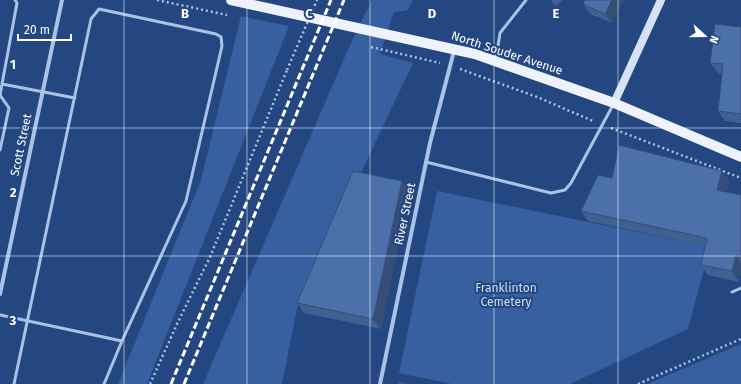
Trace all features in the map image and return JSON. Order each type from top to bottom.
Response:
[{"type":"main road","name":"North Souder Avenue","points":[[231,0],[455,49],[495,60],[614,103],[741,157]]},
{"type":"main road","points":[[614,103],[661,0]]},
{"type":"street","name":"Scott Street","points":[[0,294],[62,0]]},
{"type":"street","name":"River Street","points":[[380,384],[426,162],[455,49]]},
{"type":"lane","points":[[0,150],[9,108],[0,95],[17,3],[15,0]]},
{"type":"lane","points":[[495,60],[500,33],[526,0]]},
{"type":"lane","points":[[14,384],[91,19],[99,9],[216,34],[221,37],[222,46],[186,201],[104,384]]},
{"type":"lane","points":[[2,84],[75,98]]},
{"type":"lane","points":[[426,162],[540,191],[560,192],[566,190],[571,183],[614,103]]},
{"type":"lane","points":[[0,265],[6,266]]},
{"type":"lane","points":[[732,292],[741,288]]},
{"type":"lane","points":[[0,315],[122,341]]},
{"type":"path","points":[[150,384],[177,324],[210,257],[317,0]]},
{"type":"path","points":[[638,384],[741,340]]},
{"type":"green space","points":[[372,0],[413,0],[408,10],[394,12],[380,54],[413,63],[297,308],[282,384],[203,384],[350,45]]},
{"type":"green space","points":[[241,16],[289,26],[147,384],[118,384],[201,180]]},
{"type":"green space","name":"Franklinton Cemetery","points":[[437,191],[710,247],[688,329],[570,384],[452,384],[399,373]]},
{"type":"green space","points":[[741,344],[741,384],[648,384],[652,382]]},
{"type":"building","points":[[585,0],[612,0],[605,14],[583,4]]},
{"type":"building","points":[[715,24],[741,27],[741,114],[718,111],[723,64],[710,63]]},
{"type":"building","points":[[619,145],[722,171],[717,190],[741,195],[741,257],[736,255],[732,271],[701,265],[707,238],[581,211],[598,175],[612,178]]},
{"type":"building","points":[[353,171],[402,181],[373,319],[297,303]]},
{"type":"building","points":[[399,382],[410,384],[398,384]]},
{"type":"railway","points":[[171,384],[331,0]]},
{"type":"railway","points":[[184,384],[344,0]]}]
